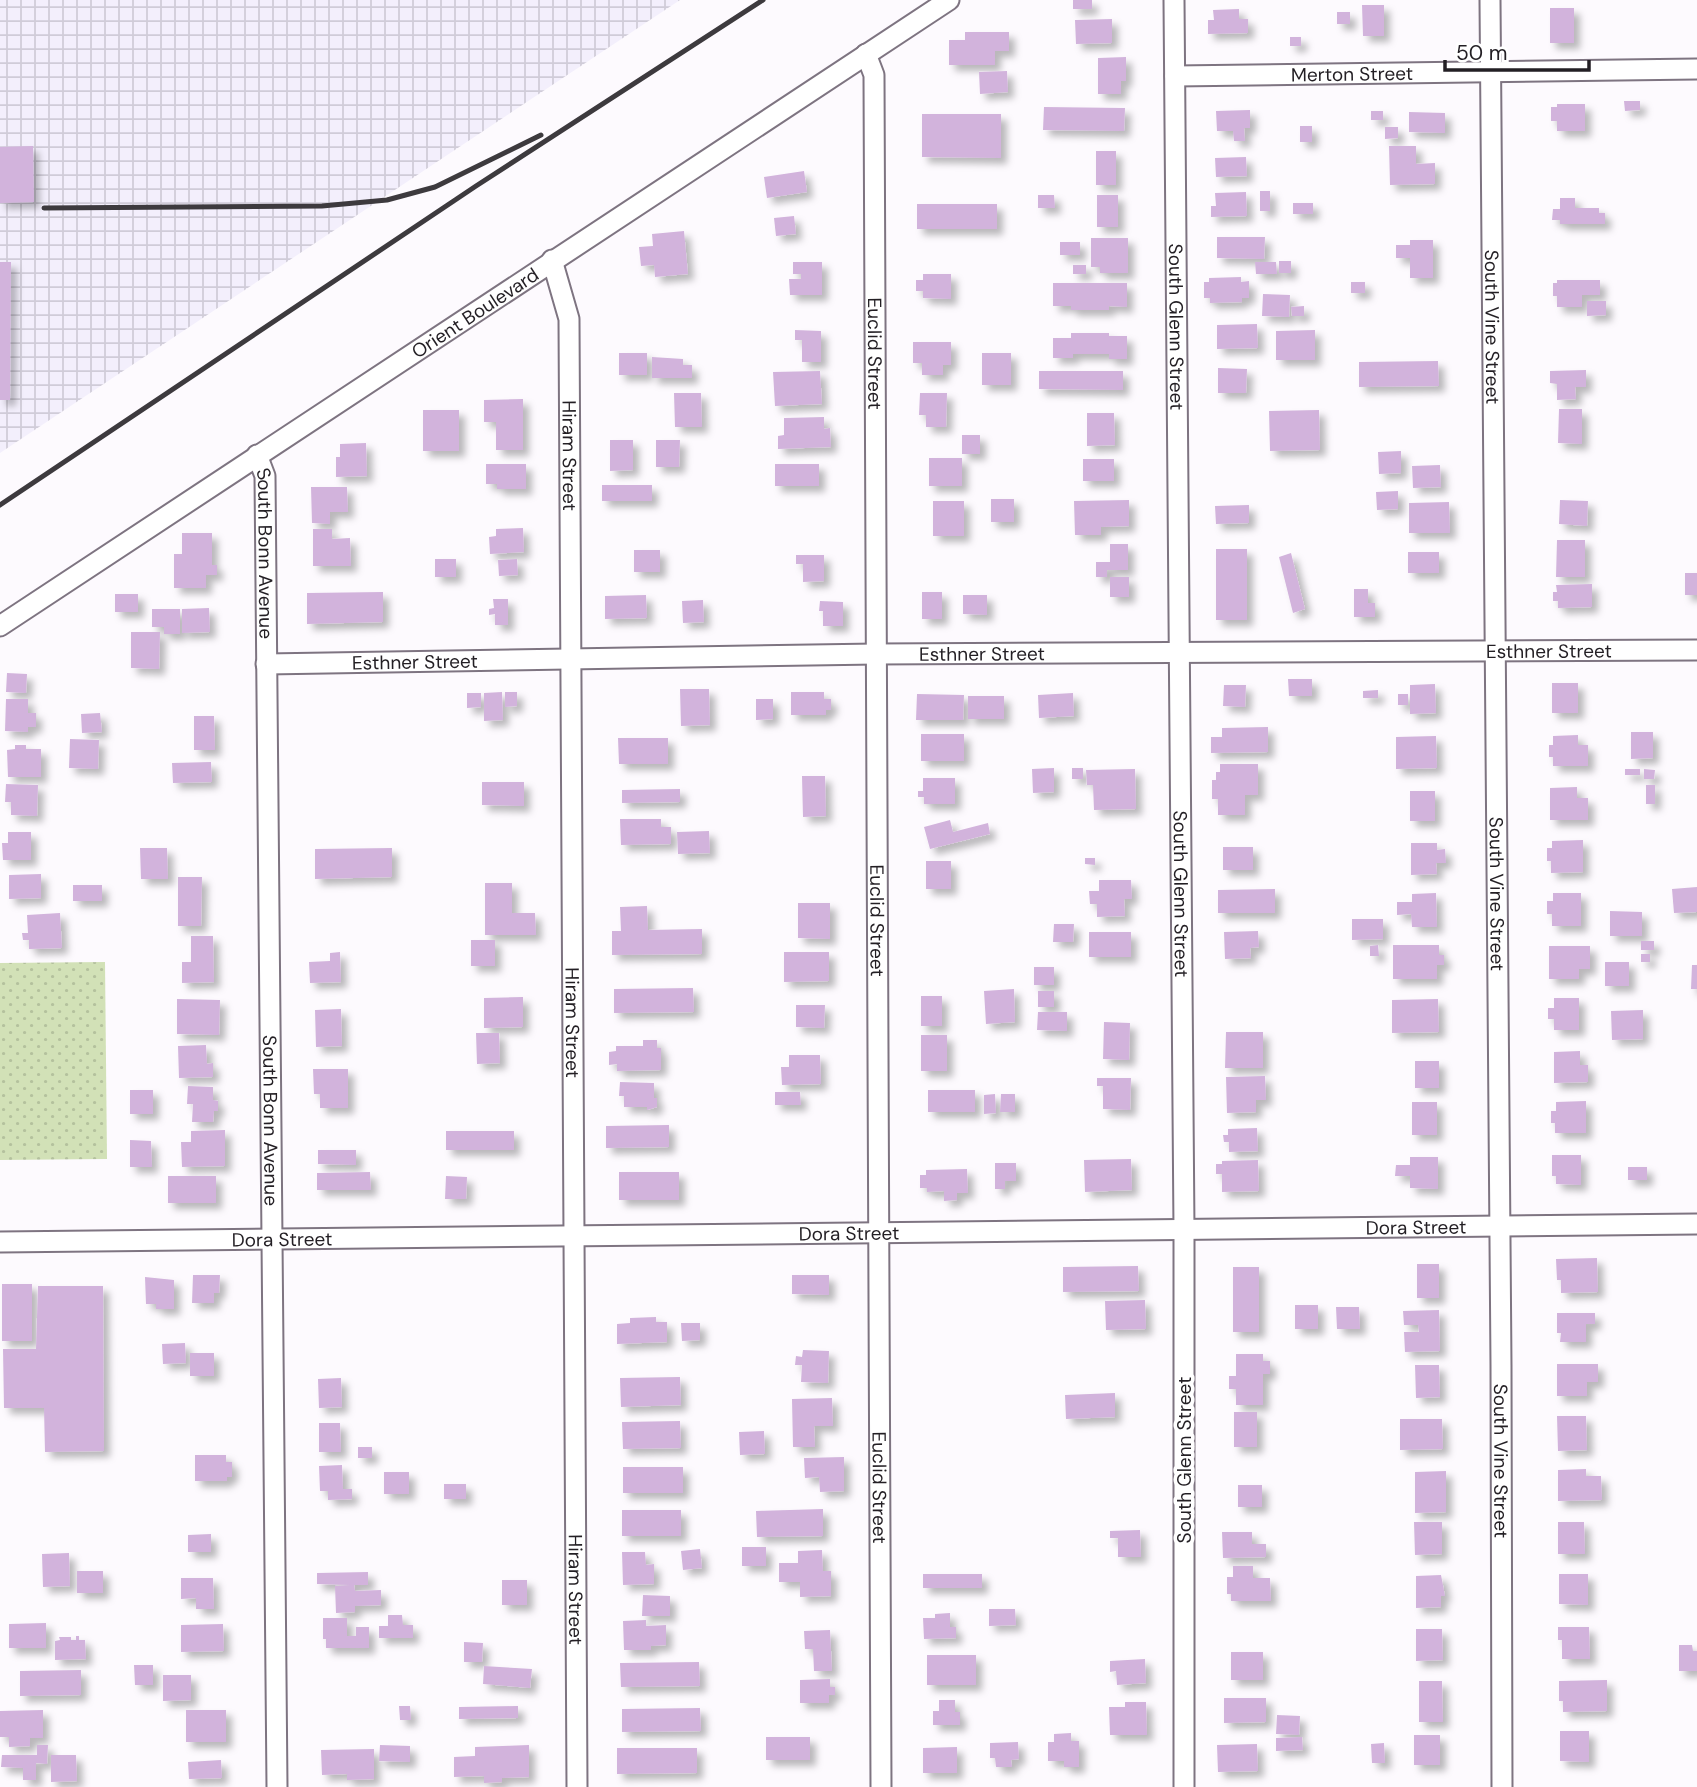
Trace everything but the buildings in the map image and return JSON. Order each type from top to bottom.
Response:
[{"type":"street","name":"Orient Boulevard","points":[[0,626],[949,0]]},
{"type":"street","name":"South Glenn Street","points":[[1174,0],[1184,1230],[1184,1787]]},
{"type":"street","name":"South Vine Street","points":[[1489,0],[1502,1787]]},
{"type":"street","name":"Euclid Street","points":[[866,54],[874,75],[881,1787]]},
{"type":"street","name":"Merton Street","points":[[1175,76],[1697,69]]},
{"type":"street","name":"Hiram Street","points":[[552,260],[569,319],[577,1787]]},
{"type":"street","name":"South Bonn Avenue","points":[[257,455],[265,476],[277,1787]]},
{"type":"street","name":"Esthner Street","points":[[267,664],[876,654],[1697,650]]},
{"type":"street","name":"Dora Street","points":[[0,1242],[1697,1224]]},
{"type":"shaded area","points":[[0,0],[680,0],[0,453]]},
{"type":"green space","points":[[105,962],[107,1159],[0,1160],[0,963]]},
{"type":"railway","points":[[0,505],[476,186],[763,0]]},
{"type":"railway","points":[[44,208],[322,206],[387,200],[435,187],[541,135]]}]
